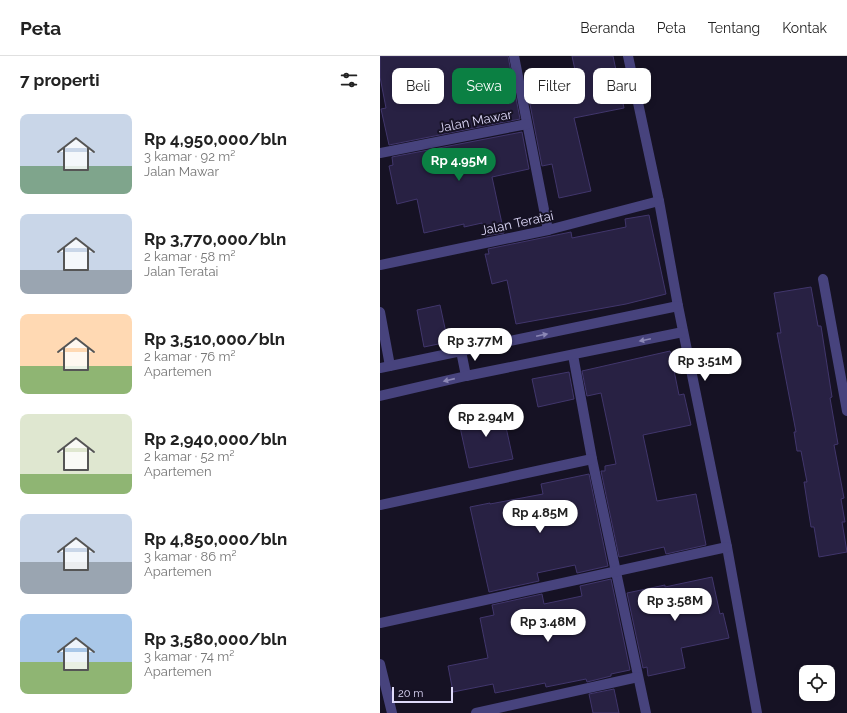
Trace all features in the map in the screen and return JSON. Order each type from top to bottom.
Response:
[{"type":"street","points":[[514,56],[548,230]]},
{"type":"street","points":[[628,56],[659,201],[678,306],[727,547],[757,713]]},
{"type":"street","name":"Jalan Mawar","points":[[380,154],[528,124]]},
{"type":"street","name":"Jalan Teratai","points":[[380,265],[548,230],[659,201]]},
{"type":"street","points":[[823,279],[847,411]]},
{"type":"street","points":[[380,368],[678,306]]},
{"type":"street","points":[[380,312],[390,366]]},
{"type":"street","points":[[380,396],[466,376],[684,332]]},
{"type":"street","points":[[461,352],[466,376]]},
{"type":"street","points":[[573,355],[592,459],[646,713]]},
{"type":"street","points":[[380,505],[592,459]]},
{"type":"street","points":[[380,623],[727,547]]},
{"type":"street","points":[[380,664],[392,713]]},
{"type":"street","points":[[476,713],[638,677]]},
{"type":"building","points":[[380,56],[508,56],[510,68],[452,68],[452,104],[516,104],[516,98],[520,119],[389,145],[381,109],[386,108],[380,77]]},
{"type":"building","points":[[572,56],[613,56],[616,68],[593,68],[593,104],[623,104],[624,108],[574,118],[591,191],[559,198],[552,164],[542,166],[530,104],[585,104],[585,68],[575,68]]},
{"type":"building","points":[[522,132],[529,169],[492,177],[504,233],[485,236],[482,223],[464,227],[464,224],[424,233],[417,199],[397,204],[389,166],[393,165],[392,157]]},
{"type":"building","points":[[649,215],[666,294],[626,304],[516,324],[507,280],[492,284],[485,254],[489,254],[488,249],[571,232],[572,238],[626,227],[625,219]]},
{"type":"building","points":[[811,287],[818,326],[821,326],[832,397],[830,398],[838,444],[834,445],[844,498],[841,499],[845,522],[842,522],[847,552],[819,557],[814,527],[811,527],[804,482],[807,482],[801,451],[797,451],[794,432],[796,432],[777,333],[781,333],[774,293]]},
{"type":"building","points":[[440,305],[448,342],[424,347],[417,310]]},
{"type":"building","points":[[670,351],[679,395],[684,394],[691,425],[643,435],[657,501],[696,494],[706,545],[666,554],[664,547],[619,557],[601,471],[605,471],[605,466],[616,464],[601,393],[587,396],[582,371]]},
{"type":"building","points":[[569,372],[574,399],[538,407],[532,379]]},
{"type":"building","points":[[502,409],[513,459],[469,468],[458,418]]},
{"type":"building","points":[[589,474],[608,566],[577,573],[575,565],[537,573],[539,581],[489,592],[470,507],[543,494],[541,484]]},
{"type":"building","points":[[712,577],[720,614],[723,613],[729,638],[681,648],[685,668],[648,676],[647,667],[643,668],[627,593]]},
{"type":"building","points":[[611,579],[630,670],[611,674],[611,676],[587,682],[586,679],[546,687],[545,683],[495,693],[493,684],[453,692],[448,666],[488,658],[480,618],[494,615],[492,605],[542,594],[544,604],[582,596],[580,586]]},
{"type":"building","points":[[614,689],[619,713],[593,713],[589,694]]}]
